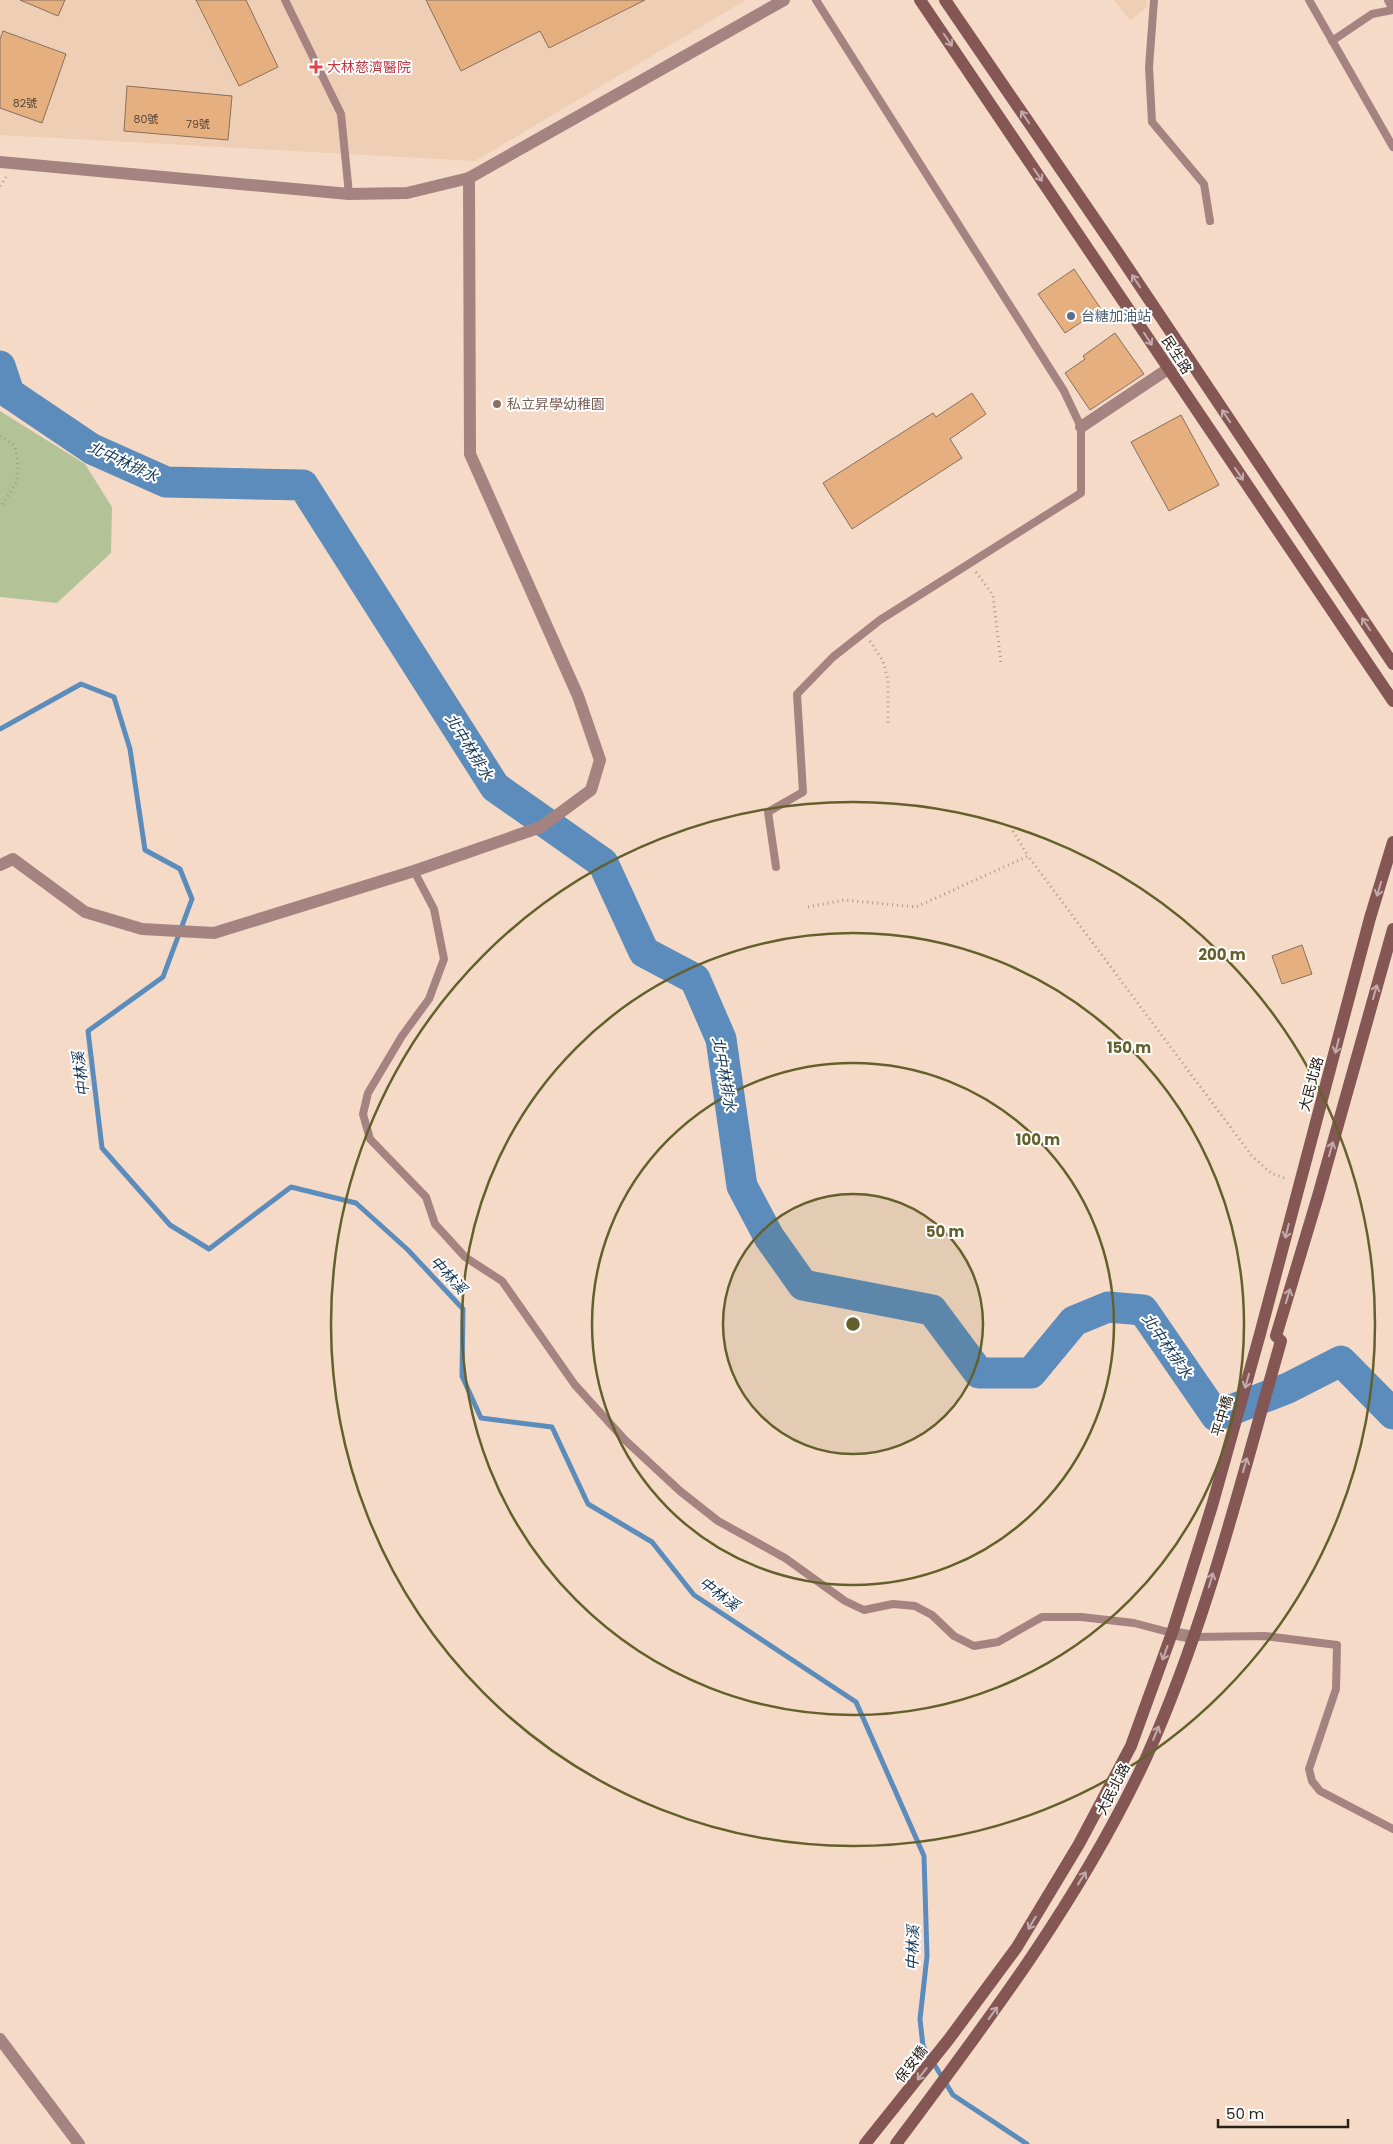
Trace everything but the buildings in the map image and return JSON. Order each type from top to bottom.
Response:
[{"type":"main road","name":"民生路","points":[[920,0],[1393,701]]},
{"type":"main road","name":"民生路","points":[[945,0],[1118,253],[1393,664]]},
{"type":"main road","name":"大民北路","points":[[1260,1334],[1370,918],[1393,842]]},
{"type":"main road","name":"大民北路","points":[[896,2144],[1034,1956],[1097,1854],[1146,1758],[1193,1637],[1232,1512],[1281,1341],[1276,1336],[1321,1186],[1393,929]]},
{"type":"main road","name":"平中橋","points":[[1212,1506],[1260,1334]]},
{"type":"main road","name":"大民北路","points":[[950,2039],[1017,1947],[1080,1844],[1131,1746],[1172,1633],[1212,1506]]},
{"type":"main road","name":"保安橋","points":[[865,2144],[950,2039]]},
{"type":"street","points":[[0,162],[349,194],[407,193],[469,178],[784,0]]},
{"type":"street","points":[[1390,0],[1393,5]]},
{"type":"street","points":[[0,865],[13,859],[84,912],[142,929],[214,933],[414,871],[542,827],[591,790],[600,760],[578,696],[470,454],[469,178]]},
{"type":"street","points":[[1081,427],[1168,369]]},
{"type":"street","points":[[1172,1633],[1193,1637]]},
{"type":"street","points":[[0,2039],[79,2144]]},
{"type":"lane","points":[[285,0],[341,114],[349,194]]},
{"type":"lane","points":[[776,867],[768,812],[803,792],[796,694],[833,657],[880,620],[1081,493],[1081,427],[1064,391],[816,0]]},
{"type":"lane","points":[[1154,0],[1149,67],[1152,122],[1204,184],[1210,221]]},
{"type":"lane","points":[[1309,0],[1393,147]]},
{"type":"lane","points":[[1332,41],[1372,14],[1393,10]]},
{"type":"lane","points":[[414,871],[434,909],[444,959],[429,1000],[402,1036],[368,1093],[363,1114],[370,1139],[426,1197],[435,1224],[465,1257],[502,1282],[575,1385],[625,1440],[680,1491],[718,1521],[785,1558],[845,1601],[864,1610],[893,1604],[915,1606],[932,1615],[954,1636],[974,1646],[998,1642],[1042,1617],[1081,1617],[1134,1623],[1172,1633]]},
{"type":"lane","points":[[1193,1637],[1265,1636],[1337,1645],[1336,1689],[1309,1770],[1312,1781],[1320,1791],[1393,1829]]},
{"type":"path","points":[[0,436],[14,446],[18,462],[17,485],[0,507]]},
{"type":"path","points":[[970,563],[993,595],[1001,663]]},
{"type":"path","points":[[865,632],[883,661],[888,680],[888,726]]},
{"type":"path","points":[[1013,831],[1028,856],[1252,1156],[1271,1173],[1299,1184]]},
{"type":"path","points":[[808,907],[844,900],[916,908],[1028,856]]},
{"type":"shaded area","name":"大林慈濟醫院","points":[[0,0],[746,0],[475,161],[0,135]]},
{"type":"shaded area","points":[[1114,0],[1147,0],[1148,6],[1130,21]]},
{"type":"green space","points":[[0,411],[85,464],[112,507],[111,553],[57,603],[0,597]]},
{"type":"waterway","name":"北中林排水","points":[[0,366],[9,393],[92,449],[166,482],[303,485],[495,787],[603,863],[644,952],[695,979],[721,1039],[742,1186],[769,1237],[803,1285],[932,1310],[979,1373],[1031,1373],[1074,1321],[1108,1307],[1143,1310],[1216,1416],[1288,1388],[1341,1361],[1393,1414]]},
{"type":"waterway","name":"中林溪","points":[[0,729],[81,684],[114,697],[130,749],[145,850],[180,869],[192,899],[163,977],[88,1031],[102,1148],[170,1225],[209,1249],[291,1187],[356,1203],[408,1250],[463,1309],[462,1376],[481,1418],[552,1427],[588,1504],[652,1542],[694,1595],[856,1702],[924,1856],[927,1956],[920,2019],[923,2046],[953,2095],[1027,2144]]},
{"type":"place","name":"大林慈濟醫院","points":[[316,67]]},
{"type":"place","name":"台糖加油站","points":[[1071,316]]},
{"type":"place","name":"私立昇學幼稚園","points":[[497,404]]}]
